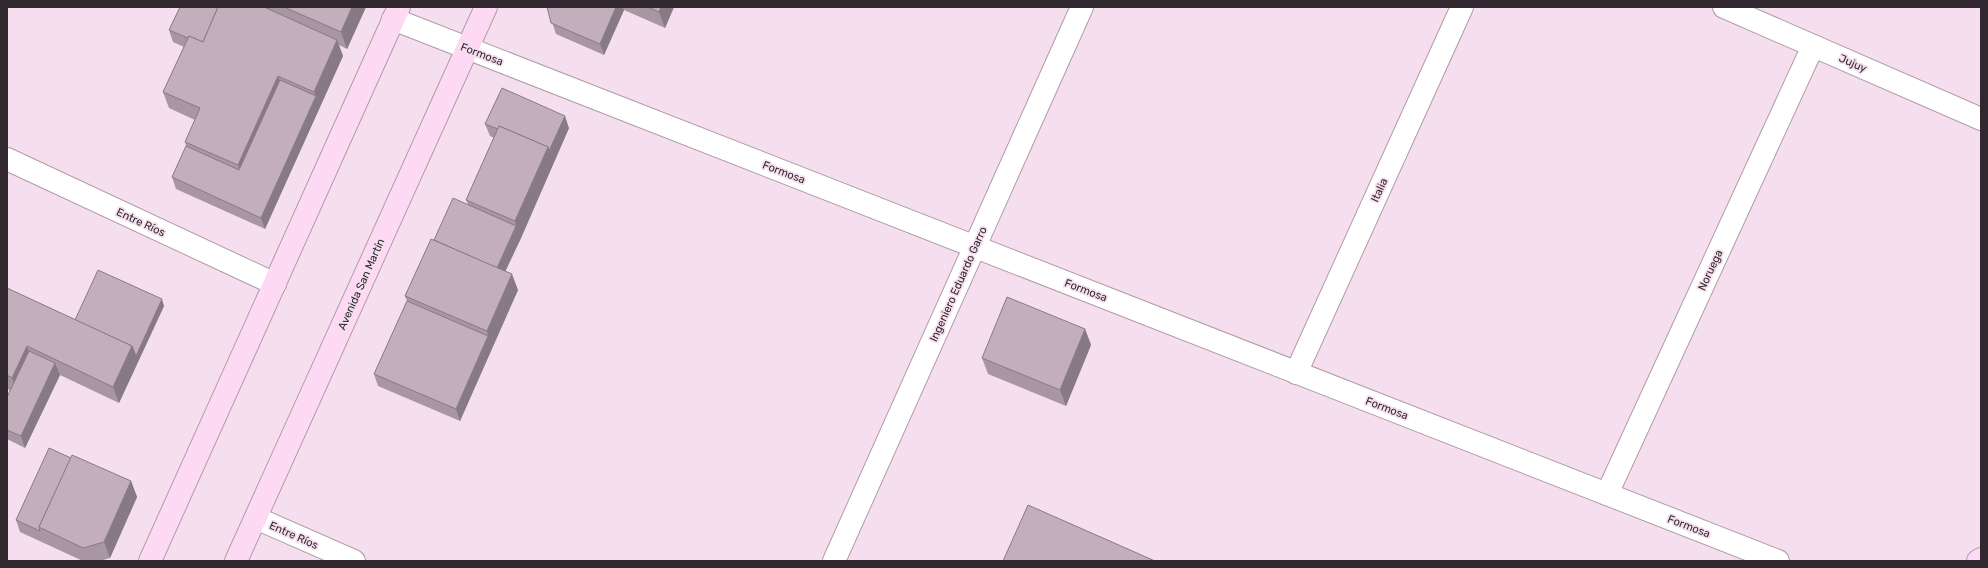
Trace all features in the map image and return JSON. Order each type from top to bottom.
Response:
[{"type":"main road","name":"Avenida San Martín","points":[[236,561],[486,7]]},
{"type":"main road","points":[[150,561],[396,13]]},
{"type":"street","name":"Ingeniero Eduardo Garro","points":[[834,561],[1082,7]]},
{"type":"street","name":"Italia","points":[[1296,373],[1462,7]]},
{"type":"street","name":"Jujuy","points":[[1724,7],[1981,119]]},
{"type":"street","name":"Formosa","points":[[396,13],[468,48],[1778,561]]},
{"type":"street","name":"Noruega","points":[[1607,494],[1813,46]]},
{"type":"street","name":"Entre Ríos","points":[[7,159],[275,284]]},
{"type":"street","name":"Entre Ríos","points":[[256,518],[354,561]]},
{"type":"building","points":[[180,7],[218,7],[203,42],[189,36],[188,38],[169,30]]},
{"type":"building","points":[[218,7],[264,7],[337,40],[314,92],[278,76],[238,165],[185,142],[200,108],[163,92],[189,36],[203,42]]},
{"type":"building","points":[[284,7],[352,7],[341,32]]},
{"type":"building","points":[[547,7],[616,7],[600,44],[551,23]]},
{"type":"building","points":[[648,7],[661,7],[659,12]]},
{"type":"building","points":[[280,80],[316,96],[261,218],[172,177],[186,146],[239,170]]},
{"type":"building","points":[[502,88],[565,116],[549,151],[548,147],[499,126],[498,129],[485,124]]},
{"type":"building","points":[[499,126],[548,147],[515,221],[466,200]]},
{"type":"building","points":[[453,198],[516,226],[497,268],[434,240]]},
{"type":"building","points":[[431,239],[512,274],[487,331],[405,296]]},
{"type":"building","points":[[98,270],[162,299],[136,356],[132,346],[75,320]]},
{"type":"building","points":[[7,288],[132,346],[113,387],[27,346],[12,378],[7,375]]},
{"type":"building","points":[[1007,297],[1085,329],[1060,390],[982,358]]},
{"type":"building","points":[[407,301],[488,336],[456,409],[374,374]]},
{"type":"building","points":[[29,351],[55,363],[21,436],[7,430],[7,397]]},
{"type":"building","points":[[49,448],[71,458],[39,527],[40,531],[16,520]]},
{"type":"building","points":[[72,455],[131,481],[104,542],[83,548],[39,527]]},
{"type":"building","points":[[1028,505],[1155,561],[1003,561]]}]
